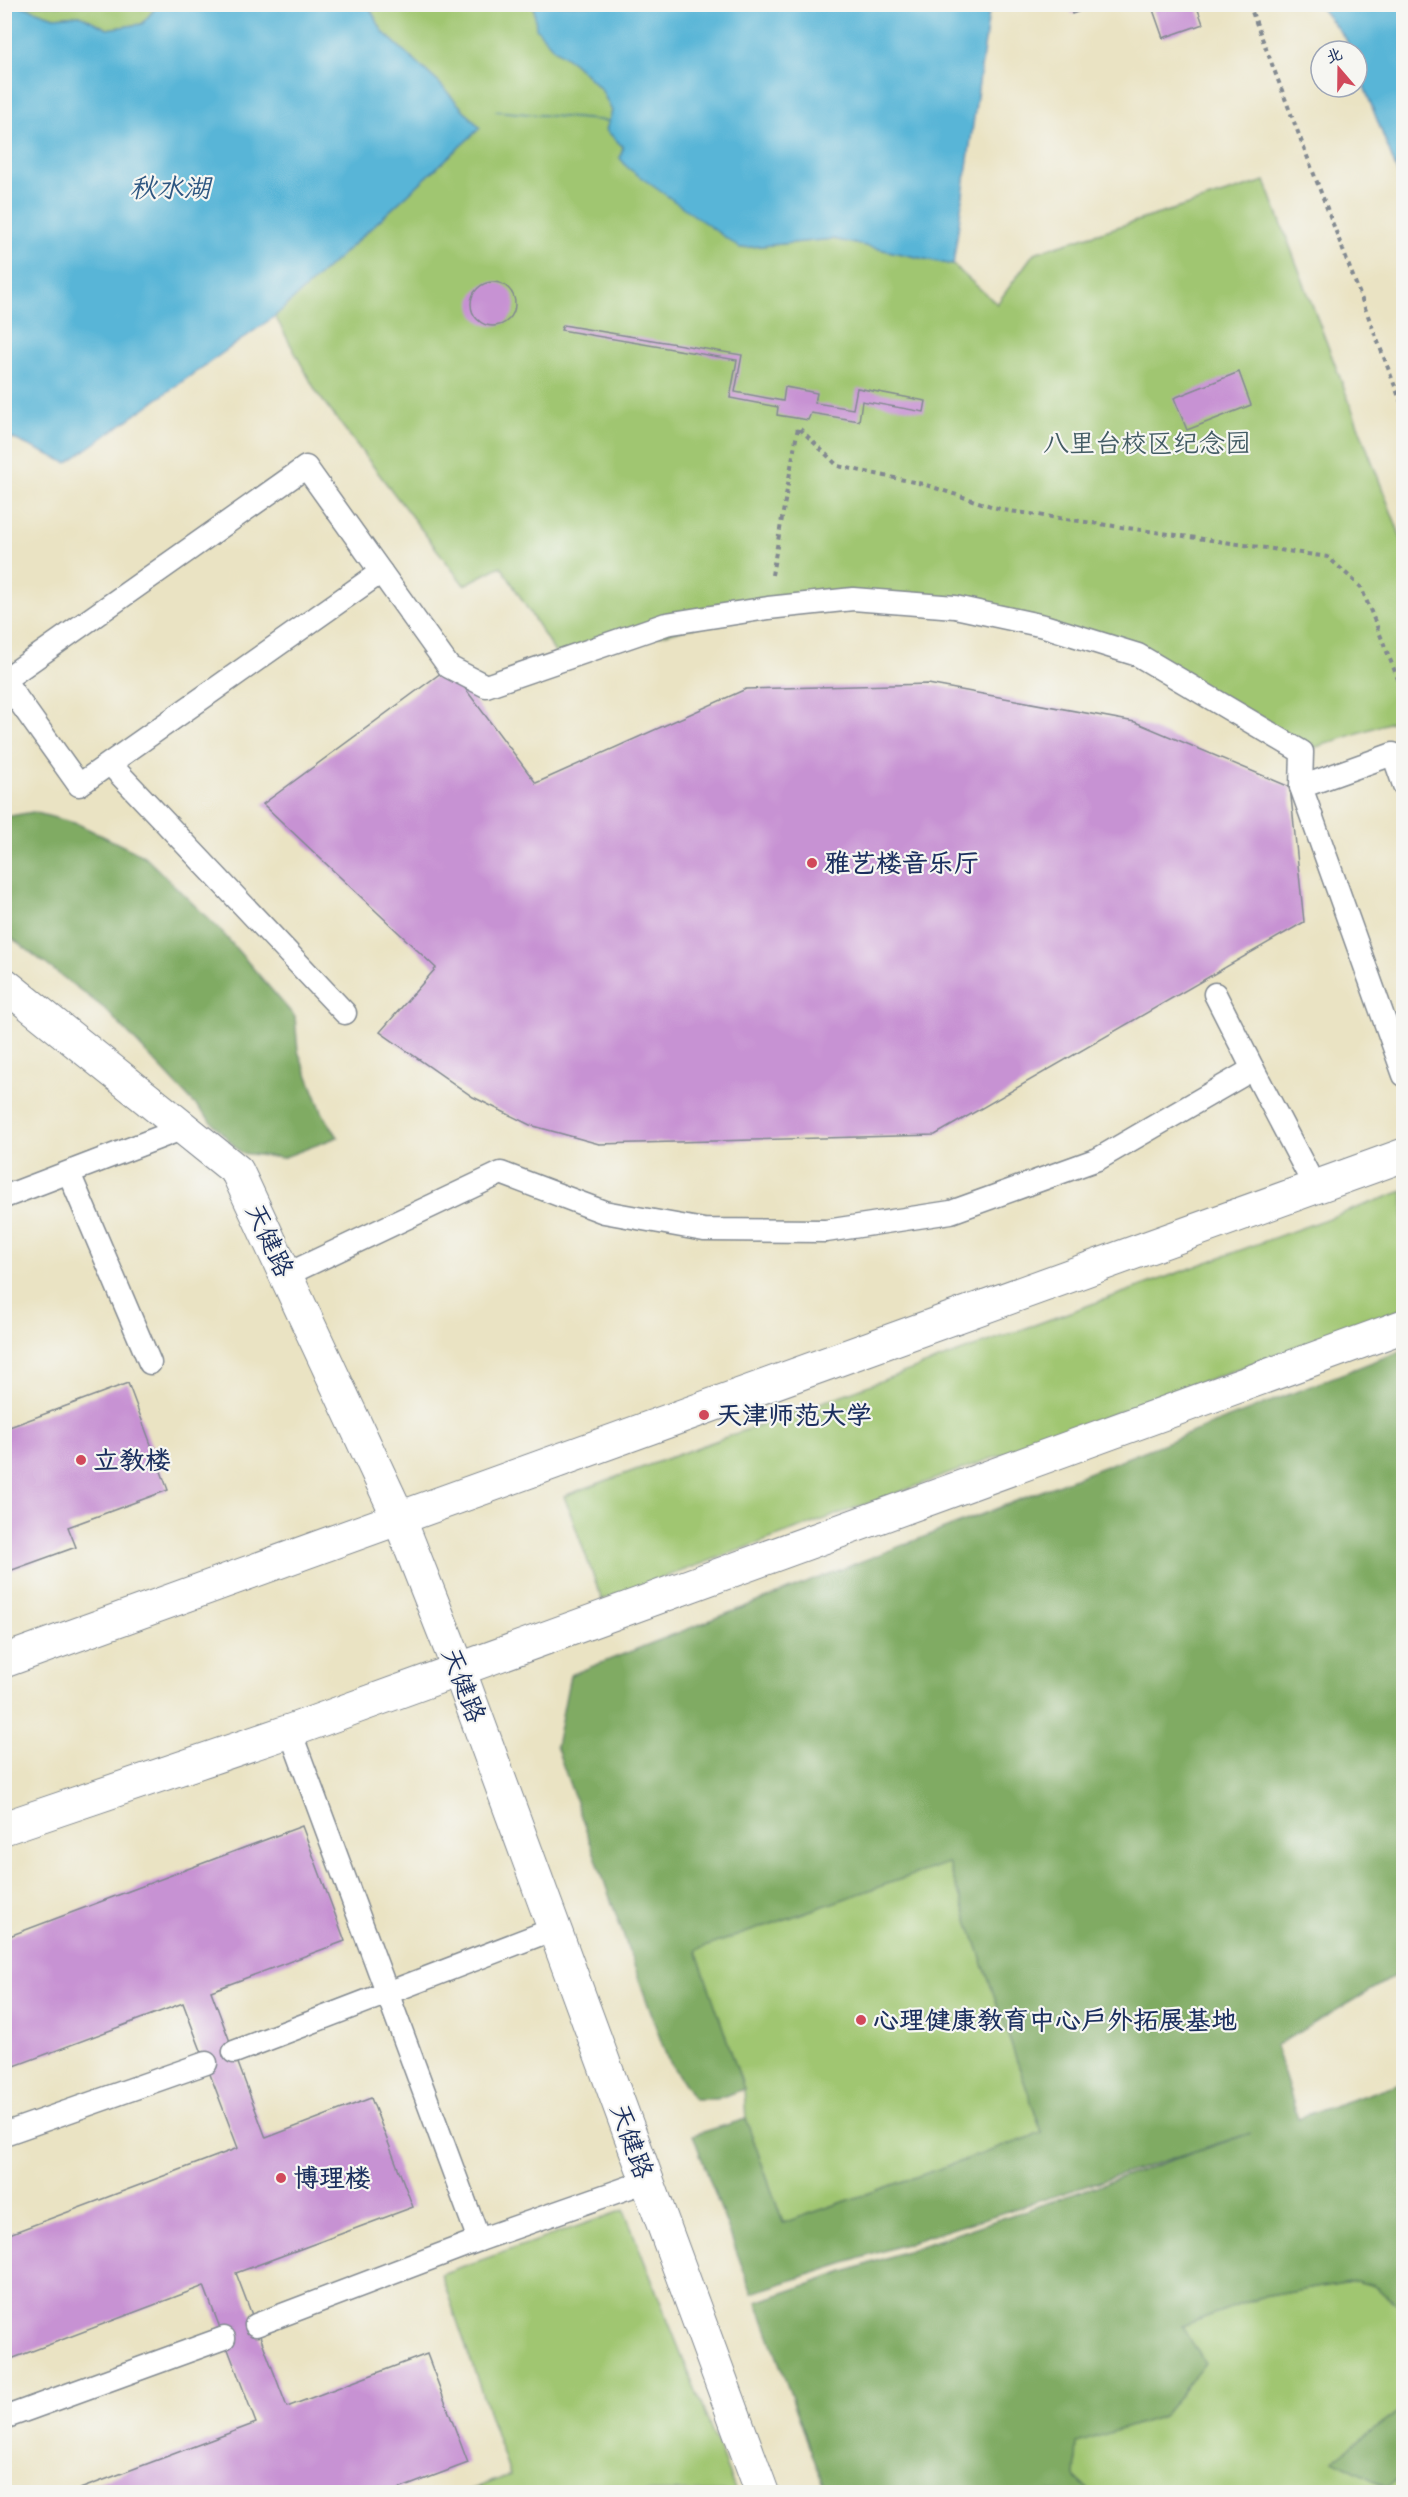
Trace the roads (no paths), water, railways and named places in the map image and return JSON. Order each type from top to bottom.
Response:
[{"type":"street","name":"天健路","points":[[4,984],[237,1171],[399,1518],[459,1670],[762,2493]]},
{"type":"street","points":[[4,1661],[1404,1155]]},
{"type":"street","points":[[4,1828],[290,1731],[1404,1326]]},
{"type":"lane","points":[[381,572],[79,785],[4,680],[306,467],[449,667],[486,686],[666,624],[768,608],[854,599],[955,607],[1044,626],[1138,655],[1302,752],[1301,787],[1404,1075]]},
{"type":"lane","points":[[1301,787],[1393,754],[1404,785]]},
{"type":"lane","points":[[110,764],[345,1012]]},
{"type":"lane","points":[[1215,994],[1315,1187]]},
{"type":"lane","points":[[286,1275],[501,1173],[604,1212],[704,1230],[826,1231],[951,1212],[1098,1159],[1253,1069]]},
{"type":"lane","points":[[4,1197],[184,1128]]},
{"type":"lane","points":[[69,1173],[150,1363]]},
{"type":"lane","points":[[290,1731],[479,2240]]},
{"type":"lane","points":[[234,2052],[554,1929]]},
{"type":"lane","points":[[4,2134],[206,2063]]},
{"type":"lane","points":[[256,2325],[479,2240],[647,2181]]},
{"type":"lane","points":[[4,2418],[224,2338]]},
{"type":"water","name":"秋水湖","points":[[5,4],[19,5],[54,17],[80,15],[107,29],[142,24],[158,5],[368,5],[383,32],[439,83],[480,128],[275,316],[67,463],[5,435]]},
{"type":"water","points":[[534,5],[990,5],[953,265],[833,239],[740,248],[628,168],[620,158],[623,147],[606,130],[612,111],[601,89],[574,63],[553,48],[536,28]]},
{"type":"water","points":[[1318,5],[1403,5],[1403,187],[1369,99],[1369,39],[1346,39]]},
{"type":"place","name":"雅艺楼音乐厅","points":[[812,863]]},
{"type":"place","name":"天津师范大学","points":[[704,1415]]},
{"type":"place","name":"立教楼","points":[[81,1460]]},
{"type":"place","name":"心理健康教育中心户外拓展基地","points":[[861,2020]]},
{"type":"place","name":"博理楼","points":[[281,2178]]},
{"type":"park label","name":"八里台校区纪念园","points":[[1147,443]]}]
